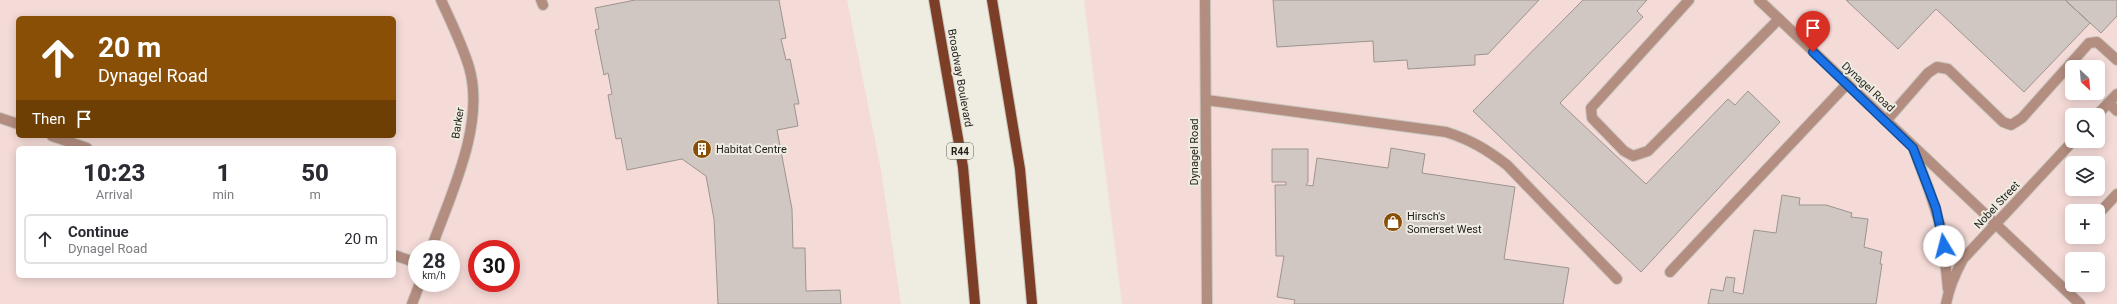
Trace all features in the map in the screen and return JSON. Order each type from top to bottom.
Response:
[{"type":"main road","name":"Broadway Boulevard","points":[[934,0],[963,167],[975,304]]},
{"type":"main road","points":[[992,0],[1020,169],[1032,304]]},
{"type":"street","name":"Barker","points":[[434,240],[464,157],[471,127],[474,98],[469,68],[441,0]]},
{"type":"street","name":"Dynagel Road","points":[[1205,0],[1207,304]]},
{"type":"street","points":[[1689,0],[1591,108],[1592,118],[1624,151],[1633,156],[1648,151],[1779,19]]},
{"type":"street","name":"Dynagel Road","points":[[1759,0],[1913,148],[1996,223],[2080,304]]},
{"type":"street","points":[[1886,121],[1928,73],[1937,67],[1948,69],[2003,122],[2011,125],[2022,118],[2089,43],[2096,42],[2117,60]]},
{"type":"street","points":[[1670,272],[1847,84]]},
{"type":"street","points":[[2103,108],[2117,94]]},
{"type":"street","points":[[1206,100],[1446,132],[1471,140],[1488,150],[1507,166],[1617,279]]},
{"type":"street","points":[[2108,103],[2117,111]]},
{"type":"street","points":[[0,118],[16,123]]},
{"type":"street","points":[[58,138],[81,146]]},
{"type":"street","name":"Nobel Street","points":[[1913,148],[1932,196],[1942,231],[1948,291],[1946,304]]},
{"type":"street","name":"Nobel Street","points":[[1948,291],[1963,259],[2066,148]]},
{"type":"street","points":[[2105,208],[2117,194]]},
{"type":"street","points":[[396,256],[408,260]]},
{"type":"street","points":[[412,304],[417,292]]},
{"type":"shaded area","points":[[0,0],[847,0],[881,170],[901,304],[0,304]]},
{"type":"shaded area","points":[[1084,0],[2117,0],[2117,304],[1122,304]]},
{"type":"building","name":"Habitat Centre","points":[[635,0],[779,0],[786,38],[781,39],[786,60],[790,59],[799,104],[794,104],[798,126],[777,130],[792,209],[793,248],[805,248],[806,291],[840,290],[841,304],[718,304],[714,219],[706,176],[682,159],[627,170],[621,138],[616,139],[608,95],[612,94],[608,73],[604,75],[595,30],[599,29],[595,8]]},
{"type":"building","points":[[1273,0],[1539,0],[1488,54],[1475,55],[1475,65],[1408,69],[1407,60],[1374,62],[1373,41],[1277,47]]},
{"type":"building","points":[[1583,0],[1647,0],[1637,11],[1643,17],[1560,103],[1646,184],[1728,99],[1735,105],[1748,91],[1780,122],[1641,272],[1473,111]]},
{"type":"building","points":[[1846,0],[2065,0],[2090,23],[2024,92],[1936,9],[1898,49]]},
{"type":"building","points":[[2065,0],[2117,0],[2117,16],[2101,33]]},
{"type":"building","name":"Hirsch's Somerset West","points":[[1391,148],[1425,154],[1422,173],[1515,187],[1504,259],[1569,268],[1563,304],[1294,304],[1295,300],[1277,297],[1284,256],[1276,256],[1275,185],[1286,185],[1286,182],[1272,182],[1272,149],[1308,149],[1308,182],[1306,185],[1313,186],[1317,158],[1388,168]]},
{"type":"building","points":[[1782,195],[1800,198],[1799,205],[1826,205],[1852,213],[1851,217],[1868,219],[1864,247],[1882,252],[1880,264],[1882,264],[1876,304],[1708,304],[1711,289],[1723,291],[1726,277],[1735,278],[1733,292],[1743,294],[1754,230],[1776,233]]},
{"type":"place","name":"Habitat Centre","points":[[702,149]]},
{"type":"place","name":"Hirsch's Somerset West","points":[[1393,222]]},
{"type":"route","points":[[1813,52],[1913,148],[1936,208],[1944,246]]}]
